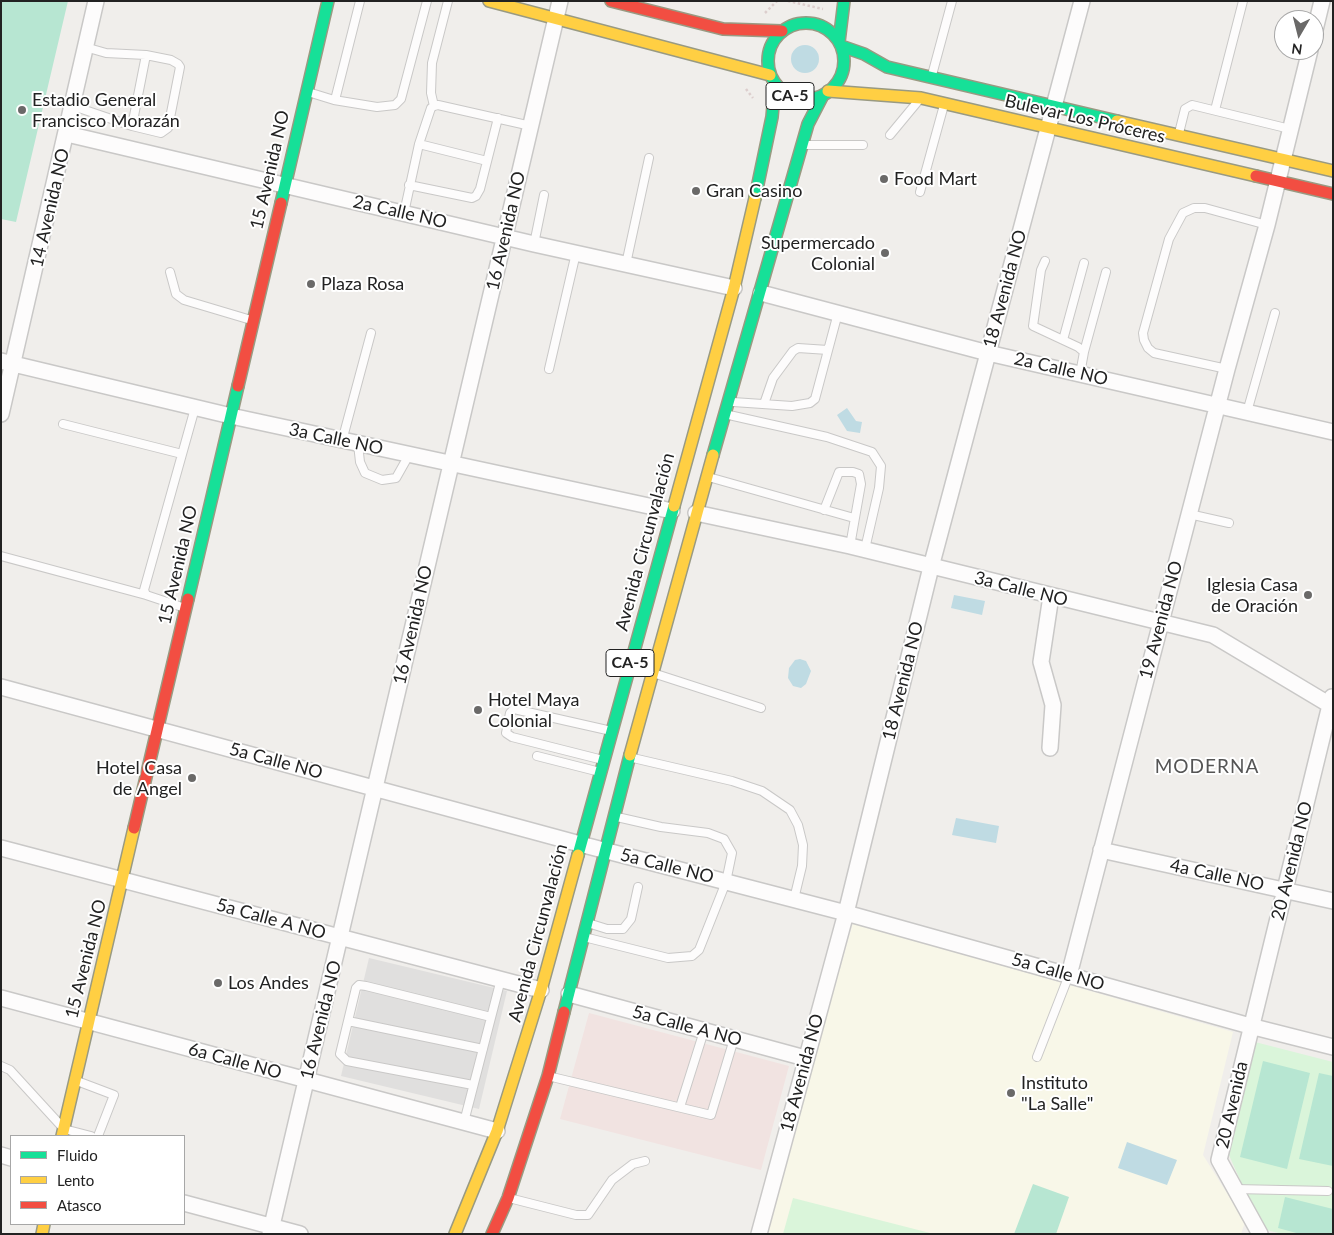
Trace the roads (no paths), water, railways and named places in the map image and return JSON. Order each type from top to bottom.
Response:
[{"type":"main road","name":"15 Avenida NO","points":[[63,1133],[124,880],[157,729],[328,1]]},
{"type":"main road","points":[[489,1],[556,17],[772,79]]},
{"type":"main road","points":[[611,1],[643,5],[723,28],[742,31],[784,30],[803,23],[821,26],[831,33],[840,44]]},
{"type":"main road","name":"CA-5","points":[[492,1234],[508,1198],[548,1076],[629,757],[696,513],[730,402],[808,124],[826,93],[839,79],[843,69],[844,58],[840,44],[844,1]]},
{"type":"main road","name":"CA-5","points":[[795,12],[784,30],[772,42],[768,54],[772,79],[792,96],[808,98],[826,93]]},
{"type":"main road","name":"Bulevar Los Próceres","points":[[840,44],[864,54],[887,67],[1053,107],[1333,170]]},
{"type":"main road","name":"Avenida Circunvalación","points":[[455,1234],[497,1131],[541,990],[734,288],[772,117],[772,79]]},
{"type":"main road","name":"Bulevar Los Próceres","points":[[826,93],[921,98],[1333,194]]},
{"type":"street","name":"14 Avenida NO","points":[[1,414],[7,362],[67,134],[96,1]]},
{"type":"street","name":"16 Avenida NO","points":[[271,1230],[342,937],[375,788],[560,1]]},
{"type":"street","name":"18 Avenida NO","points":[[759,1234],[805,1058],[846,913],[931,567],[1082,1]]},
{"type":"street","name":"19 Avenida NO","points":[[1069,975],[1217,405],[1267,224],[1307,60]]},
{"type":"street","name":"2a Calle NO","points":[[67,134],[534,244],[734,288]]},
{"type":"street","name":"2a Calle NO","points":[[761,293],[988,352],[1333,432]]},
{"type":"street","name":"3a Calle NO","points":[[7,362],[230,416],[672,511]]},
{"type":"street","name":"3a Calle NO","points":[[696,513],[857,548],[1213,636],[1331,700]]},
{"type":"street","points":[[1050,748],[1053,706],[1041,662],[1051,596]]},
{"type":"street","name":"5a Calle NO","points":[[1,687],[580,844],[846,913],[1250,1026],[1333,1047]]},
{"type":"street","name":"20 Avenida NO","points":[[1250,1026],[1331,700]]},
{"type":"street","name":"5a Calle A NO","points":[[1,848],[541,990]]},
{"type":"street","name":"4a Calle NO","points":[[1101,850],[1333,901]]},
{"type":"street","name":"5a Calle A NO","points":[[569,994],[805,1058]]},
{"type":"street","name":"6a Calle NO","points":[[1,998],[497,1131]]},
{"type":"street","name":"20 Avenida","points":[[1250,1026],[1219,1160],[1260,1234]]},
{"type":"street","points":[[185,1203],[271,1230],[300,1234]]},
{"type":"lane","points":[[336,100],[360,1]]},
{"type":"lane","points":[[306,92],[377,108],[395,105],[401,99],[427,1]]},
{"type":"lane","points":[[434,106],[431,93],[432,63],[448,1]]},
{"type":"lane","points":[[931,77],[952,1]]},
{"type":"lane","points":[[1215,110],[1243,1]]},
{"type":"lane","points":[[73,106],[132,126],[162,133],[165,132],[180,67],[171,60],[146,55],[106,53],[85,47]]},
{"type":"lane","points":[[132,126],[146,55]]},
{"type":"lane","points":[[890,135],[921,98]]},
{"type":"lane","points":[[404,213],[419,144],[431,108],[438,104],[531,126]]},
{"type":"lane","points":[[920,192],[944,104]]},
{"type":"lane","points":[[1178,135],[1187,106],[1215,110],[1290,129]]},
{"type":"lane","points":[[409,185],[472,198],[480,189],[498,118]]},
{"type":"lane","points":[[419,144],[487,161]]},
{"type":"lane","points":[[802,144],[863,145]]},
{"type":"lane","points":[[626,264],[649,158]]},
{"type":"lane","points":[[534,244],[544,195]]},
{"type":"lane","points":[[1227,369],[1154,353],[1148,348],[1143,333],[1169,239],[1183,214],[1194,208],[1205,208],[1267,224]]},
{"type":"lane","points":[[549,369],[576,253]]},
{"type":"lane","points":[[1045,261],[1041,270],[1033,326],[1078,347],[1084,352]]},
{"type":"lane","points":[[1063,340],[1084,263]]},
{"type":"lane","points":[[170,272],[176,294],[184,300],[253,320]]},
{"type":"lane","points":[[1080,374],[1084,352],[1106,272]]},
{"type":"lane","points":[[730,402],[792,406],[810,403],[815,399],[838,313]]},
{"type":"lane","points":[[1247,412],[1275,313]]},
{"type":"lane","points":[[342,440],[371,333]]},
{"type":"lane","points":[[764,404],[773,378],[793,351],[798,348],[828,350]]},
{"type":"lane","points":[[146,595],[145,584],[195,408]]},
{"type":"lane","points":[[726,414],[828,436],[872,452],[881,466],[879,488],[857,548]]},
{"type":"lane","points":[[63,424],[182,454]]},
{"type":"lane","points":[[358,444],[360,462],[365,473],[382,480],[396,478],[408,455]]},
{"type":"lane","points":[[824,510],[839,472],[859,474],[861,484],[854,518],[857,548]]},
{"type":"lane","points":[[708,476],[854,518]]},
{"type":"lane","points":[[1189,514],[1229,523]]},
{"type":"lane","points":[[1,556],[146,595],[186,608]]},
{"type":"lane","points":[[652,673],[761,708]]},
{"type":"lane","points":[[602,766],[506,734],[510,712],[514,709],[612,731]]},
{"type":"lane","points":[[537,756],[602,766]]},
{"type":"lane","points":[[629,757],[732,781],[762,791],[790,810],[798,824],[803,845],[802,866],[794,899]]},
{"type":"lane","points":[[583,937],[668,958],[692,956],[699,950],[726,882],[732,853],[724,839],[708,833],[661,827],[614,816]]},
{"type":"lane","points":[[587,922],[607,930],[623,929],[631,919],[638,887]]},
{"type":"lane","name":"19 Avenida NO","points":[[1037,1057],[1069,975]]},
{"type":"lane","points":[[464,1122],[472,1085],[501,979]]},
{"type":"lane","points":[[472,1085],[347,1061],[340,1054],[348,1021],[359,985],[491,1017]]},
{"type":"lane","points":[[348,1021],[482,1049]]},
{"type":"lane","points":[[680,1107],[704,1031]]},
{"type":"lane","points":[[548,1076],[711,1115],[734,1039]]},
{"type":"lane","points":[[1,1066],[10,1070],[63,1133],[82,1135]]},
{"type":"lane","points":[[75,1080],[114,1095],[98,1135]]},
{"type":"lane","points":[[508,1198],[576,1214],[588,1215],[612,1180],[633,1164],[645,1161]]},
{"type":"lane","points":[[1235,1189],[1328,1191]]},
{"type":"water","points":[[805,45],[815,49],[819,59],[815,69],[805,73],[795,69],[791,59],[795,49]]},
{"type":"water","points":[[847,408],[856,421],[862,422],[860,433],[847,431],[837,415]]},
{"type":"water","points":[[954,595],[985,601],[982,615],[951,608]]},
{"type":"water","points":[[795,660],[806,661],[811,671],[806,684],[801,688],[793,686],[788,678],[789,668]]},
{"type":"water","points":[[956,818],[999,826],[996,843],[952,835]]},
{"type":"water","points":[[1127,1142],[1177,1160],[1167,1185],[1118,1168]]},
{"type":"place","name":"Estadio General Francisco Morazán","points":[[22,110]]},
{"type":"place","name":"Food Mart","points":[[884,179]]},
{"type":"place","name":"Gran Casino","points":[[696,191]]},
{"type":"place","name":"Supermercado Colonial","points":[[885,253]]},
{"type":"place","name":"Plaza Rosa","points":[[311,284]]},
{"type":"place","name":"Iglesia Casa de Oración","points":[[1308,595]]},
{"type":"place","name":"Hotel Maya Colonial","points":[[478,710]]},
{"type":"place","name":"Hotel Casa de Angel","points":[[192,778]]},
{"type":"place","name":"Los Andes","points":[[218,983]]},
{"type":"place","name":"Instituto \"La Salle\"","points":[[1011,1093]]},
{"type":"district","name":"MODERNA","points":[[1207,767]]}]
